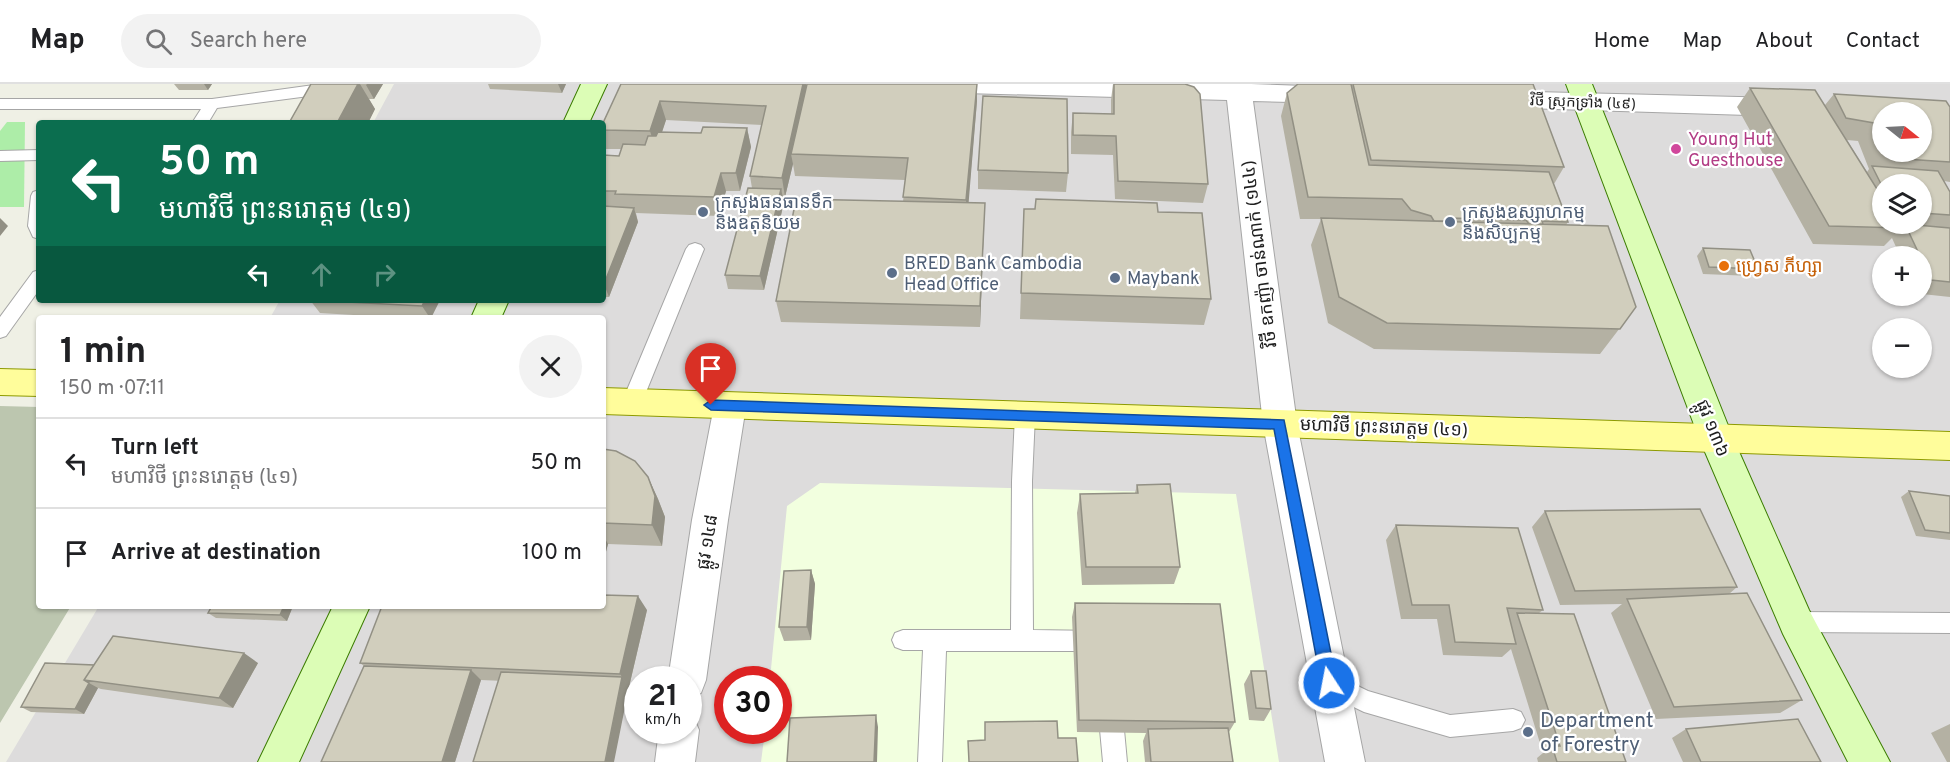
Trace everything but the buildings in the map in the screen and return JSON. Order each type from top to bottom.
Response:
[{"type":"main road","points":[[0,381],[36,383]]},
{"type":"main road","name":"មហាវិថី ព្រះនរោត្តម (៤១)","points":[[618,402],[1950,446]]},
{"type":"street","points":[[577,120],[594,84]]},
{"type":"street","points":[[928,84],[1239,88],[1359,96]]},
{"type":"street","name":"វិថី ឧកញ៉ា ចាន់ណាក់ (១៤៤)","points":[[1239,88],[1280,424],[1345,762]]},
{"type":"street","name":"វិថី ស្រុកទ្រាំង (៤៩)","points":[[1466,98],[1582,93],[1809,108]]},
{"type":"street","name":"ផ្លូវ ១៣៦","points":[[1582,93],[1716,438],[1796,622],[1870,762]]},
{"type":"street","name":"ផ្លូវ ១៤៨","points":[[689,666],[710,520],[730,406]]},
{"type":"street","points":[[278,762],[351,609]]},
{"type":"street","points":[[675,762],[677,744]]},
{"type":"lane","points":[[0,104],[212,105],[324,89],[331,84]]},
{"type":"lane","points":[[44,120],[45,105]]},
{"type":"lane","points":[[202,120],[212,105]]},
{"type":"lane","points":[[0,156],[36,154]]},
{"type":"lane","points":[[618,402],[695,249]]},
{"type":"lane","points":[[0,331],[36,281]]},
{"type":"lane","points":[[1022,640],[1022,482],[1025,415]]},
{"type":"lane","points":[[1796,622],[1950,622]]},
{"type":"lane","points":[[903,640],[1022,640],[1108,657],[1114,762]]},
{"type":"lane","points":[[930,762],[935,640]]},
{"type":"lane","points":[[1329,683],[1364,700],[1450,726],[1513,720]]},
{"type":"shaded area","points":[[394,84],[1950,84],[1950,762],[6,762],[97,609],[606,609],[606,315],[272,315],[278,303],[606,303],[606,120],[375,120]]},
{"type":"shaded area","points":[[0,406],[36,407],[36,609],[69,609],[0,723]]},
{"type":"shaded area","points":[[820,483],[1236,494],[1279,762],[761,762],[763,744],[792,744],[792,666],[771,666],[787,506]]},
{"type":"green space","points":[[7,122],[25,122],[24,207],[0,207],[0,131]]},
{"type":"place","name":"Young Hut Guesthouse","points":[[1676,149]]},
{"type":"place","name":"ក្រសួងធនធានទឹក និងឧតុនិយម","points":[[703,212]]},
{"type":"place","name":"ក្រសួងឧស្សាហកម្ម និងសិប្បកម្ម","points":[[1450,222]]},
{"type":"place","name":"ហ្វ្រេស ភីហ្សា","points":[[1724,266]]},
{"type":"place","name":"BRED Bank Cambodia Head Office","points":[[892,273]]},
{"type":"place","name":"Maybank","points":[[1115,278]]},
{"type":"place","name":"Department of Forestry","points":[[1528,732]]},
{"type":"route","points":[[711,405],[1280,424],[1329,683]]}]
